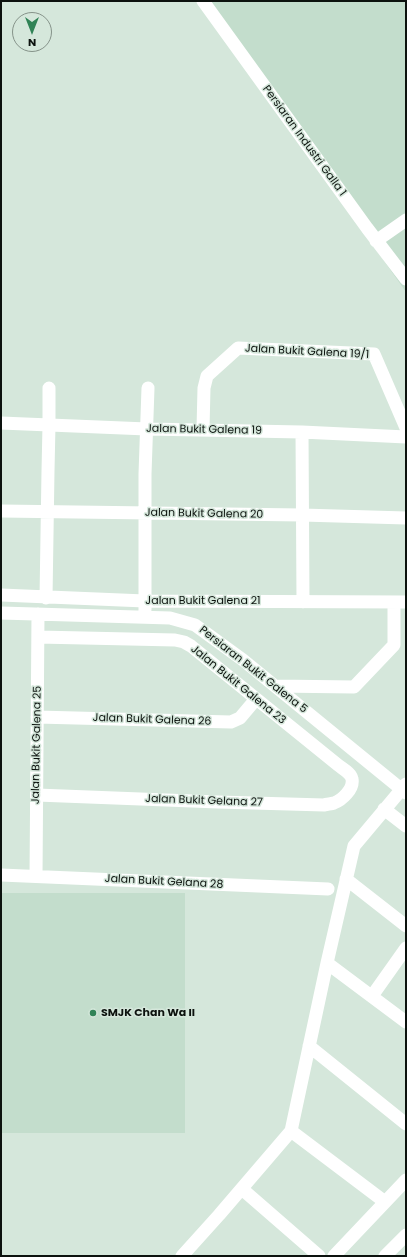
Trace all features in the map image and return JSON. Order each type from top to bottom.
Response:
[{"type":"street","name":"Persiaran Industri Galla 1","points":[[203,1],[376,241],[406,279]]},
{"type":"street","points":[[376,241],[406,220]]},
{"type":"street","name":"Jalan Bukit Galena 19/1","points":[[203,429],[204,388],[207,376],[238,348],[374,354],[406,428]]},
{"type":"street","points":[[46,598],[50,425],[49,388]]},
{"type":"street","points":[[145,618],[148,388]]},
{"type":"street","name":"Jalan Bukit Galena 19","points":[[1,423],[147,429],[302,432],[406,438]]},
{"type":"street","points":[[302,432],[303,602]]},
{"type":"street","name":"Jalan Bukit Galena 20","points":[[1,511],[302,515],[406,518]]},
{"type":"street","name":"Jalan Bukit Galena 21","points":[[1,596],[145,601],[400,602]]},
{"type":"street","points":[[275,686],[354,687],[394,645],[400,602]]},
{"type":"street","name":"Persiaran Bukit Galena 5","points":[[1,613],[170,618],[195,625],[243,660],[404,789]]},
{"type":"street","name":"Jalan Bukit Galena 25","points":[[36,876],[38,614]]},
{"type":"street","name":"Jalan Bukit Galena 23","points":[[38,637],[175,640],[184,642],[197,650],[350,775]]},
{"type":"street","name":"Jalan Bukit Galena 26","points":[[37,717],[231,722],[240,718],[256,699]]},
{"type":"street","name":"Jalan Bukit Gelana 27","points":[[36,795],[324,805],[334,803],[343,798],[349,791],[352,784],[350,775]]},
{"type":"street","points":[[188,1254],[291,1131],[354,846],[384,809],[404,789]]},
{"type":"street","points":[[384,809],[406,826]]},
{"type":"street","name":"Jalan Bukit Gelana 28","points":[[1,876],[36,876],[328,889]]},
{"type":"street","points":[[346,878],[406,926]]},
{"type":"street","points":[[372,996],[406,948]]},
{"type":"street","points":[[327,963],[406,1022]]},
{"type":"street","points":[[309,1046],[406,1124]]},
{"type":"street","points":[[291,1131],[385,1202]]},
{"type":"street","points":[[334,1256],[406,1180]]},
{"type":"street","points":[[242,1189],[319,1256]]},
{"type":"street","points":[[385,1256],[406,1235]]},
{"type":"shaded area","points":[[200,1],[406,1],[406,292]]},
{"type":"shaded area","name":"SMJK Chan Wa II","points":[[1,893],[185,893],[185,1133],[1,1133]]},
{"type":"place","name":"SMJK Chan Wa II","points":[[93,1013]]}]
